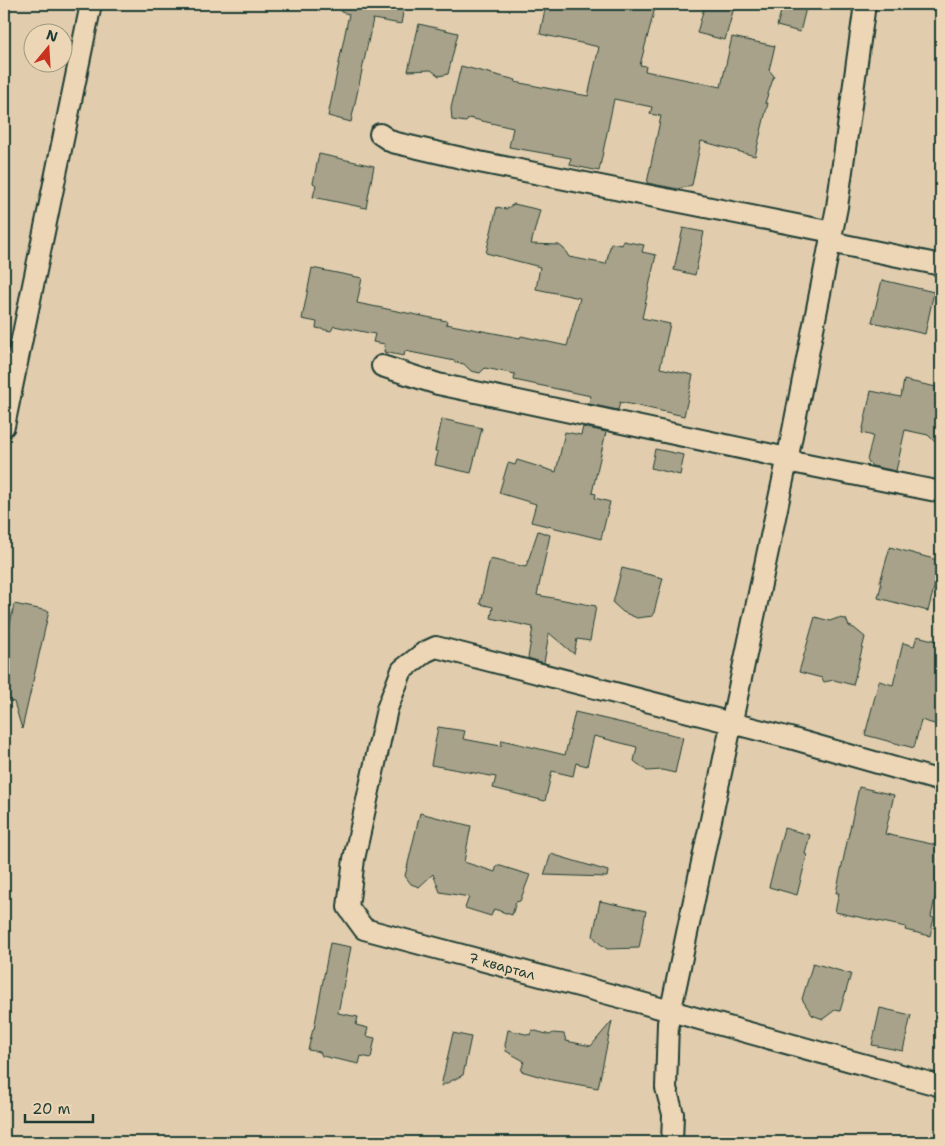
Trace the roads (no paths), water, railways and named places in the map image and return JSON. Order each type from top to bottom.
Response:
[{"type":"street","points":[[4,426],[91,4]]},
{"type":"street","points":[[672,1142],[674,1114],[666,1088],[668,1023],[787,460],[838,207],[866,4]]},
{"type":"street","points":[[380,134],[392,142],[831,237],[941,265]]},
{"type":"street","points":[[382,366],[438,384],[941,492]]},
{"type":"street","name":"7 квартал","points":[[731,724],[436,647],[425,652],[402,670],[387,709],[354,859],[348,907],[364,930],[672,1011],[941,1086]]},
{"type":"street","points":[[731,724],[941,781]]}]
